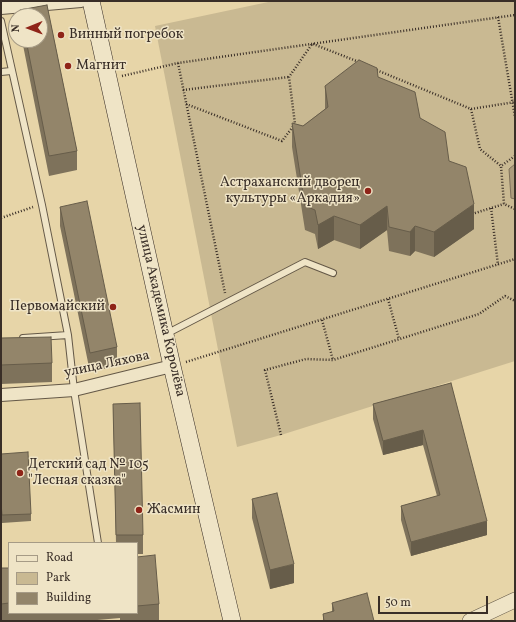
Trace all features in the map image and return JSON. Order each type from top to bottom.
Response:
[{"type":"main road","name":"улица Академика Королёва","points":[[91,1],[172,366],[232,621]]},
{"type":"street","points":[[1,8],[81,1]]},
{"type":"street","name":"улица Ляхова","points":[[1,394],[74,390],[172,366]]},
{"type":"street","points":[[470,621],[515,600]]},
{"type":"lane","points":[[1,21],[42,205],[68,335],[74,390],[98,542]]},
{"type":"lane","points":[[1,72],[11,71]]},
{"type":"lane","points":[[165,334],[305,262],[333,273]]},
{"type":"lane","points":[[16,338],[68,335]]},
{"type":"path","points":[[108,79],[178,63],[515,15]]},
{"type":"path","points":[[498,17],[514,102],[515,117]]},
{"type":"path","points":[[313,44],[363,64]]},
{"type":"path","points":[[186,104],[282,141],[295,124],[288,77],[313,44]]},
{"type":"path","points":[[178,63],[227,302]]},
{"type":"path","points":[[370,67],[472,109],[514,102]]},
{"type":"path","points":[[183,90],[288,77]]},
{"type":"path","points":[[472,109],[480,149],[501,166],[504,204]]},
{"type":"path","points":[[501,166],[515,156]]},
{"type":"path","points":[[471,214],[504,204],[515,209]]},
{"type":"path","points":[[1,218],[42,205]]},
{"type":"path","points":[[491,208],[498,265]]},
{"type":"path","points":[[172,366],[515,259]]},
{"type":"path","points":[[281,435],[265,370],[306,359],[333,360],[479,314],[505,296],[515,301]]},
{"type":"path","points":[[388,299],[399,339]]},
{"type":"path","points":[[322,320],[333,360]]},
{"type":"green space","points":[[273,1],[515,1],[515,361],[281,435],[237,447],[155,26]]},
{"type":"shaded area","points":[[515,164],[515,199],[511,198],[509,169]]},
{"type":"building","points":[[47,5],[48,8],[31,8]]},
{"type":"building","points":[[48,10],[77,151],[49,156],[28,48],[48,48]]},
{"type":"building","points":[[359,60],[377,68],[378,77],[415,92],[420,118],[445,132],[449,161],[466,167],[474,204],[434,232],[415,226],[410,232],[389,227],[387,206],[360,225],[334,216],[318,225],[315,210],[305,206],[292,123],[303,126],[328,107],[325,86]]},
{"type":"building","points":[[87,201],[117,347],[90,353],[60,207]]},
{"type":"building","points":[[51,337],[52,363],[1,365],[1,338]]},
{"type":"building","points":[[451,383],[487,521],[411,542],[401,506],[440,495],[423,430],[383,441],[373,404]]},
{"type":"building","points":[[140,403],[143,535],[116,535],[113,404]]},
{"type":"building","points":[[28,452],[31,514],[2,515],[1,454]]},
{"type":"building","points":[[277,493],[294,564],[270,570],[252,499]]},
{"type":"building","points":[[155,555],[159,604],[138,606],[138,557]]},
{"type":"building","points":[[1,568],[8,568],[8,603],[1,604]]},
{"type":"building","points":[[367,593],[374,621],[324,621],[323,614],[334,611],[332,603]]},
{"type":"place","name":"Винный погребок","points":[[61,35]]},
{"type":"place","name":"Магнит","points":[[68,66]]},
{"type":"place","name":"Астраханский дворец культуры «Аркадия»","points":[[368,191]]},
{"type":"place","name":"Первомайский","points":[[113,307]]},
{"type":"place","name":"Детский сад № 105 \"Лесная сказка\"","points":[[20,473]]},
{"type":"place","name":"Жасмин","points":[[139,510]]}]
